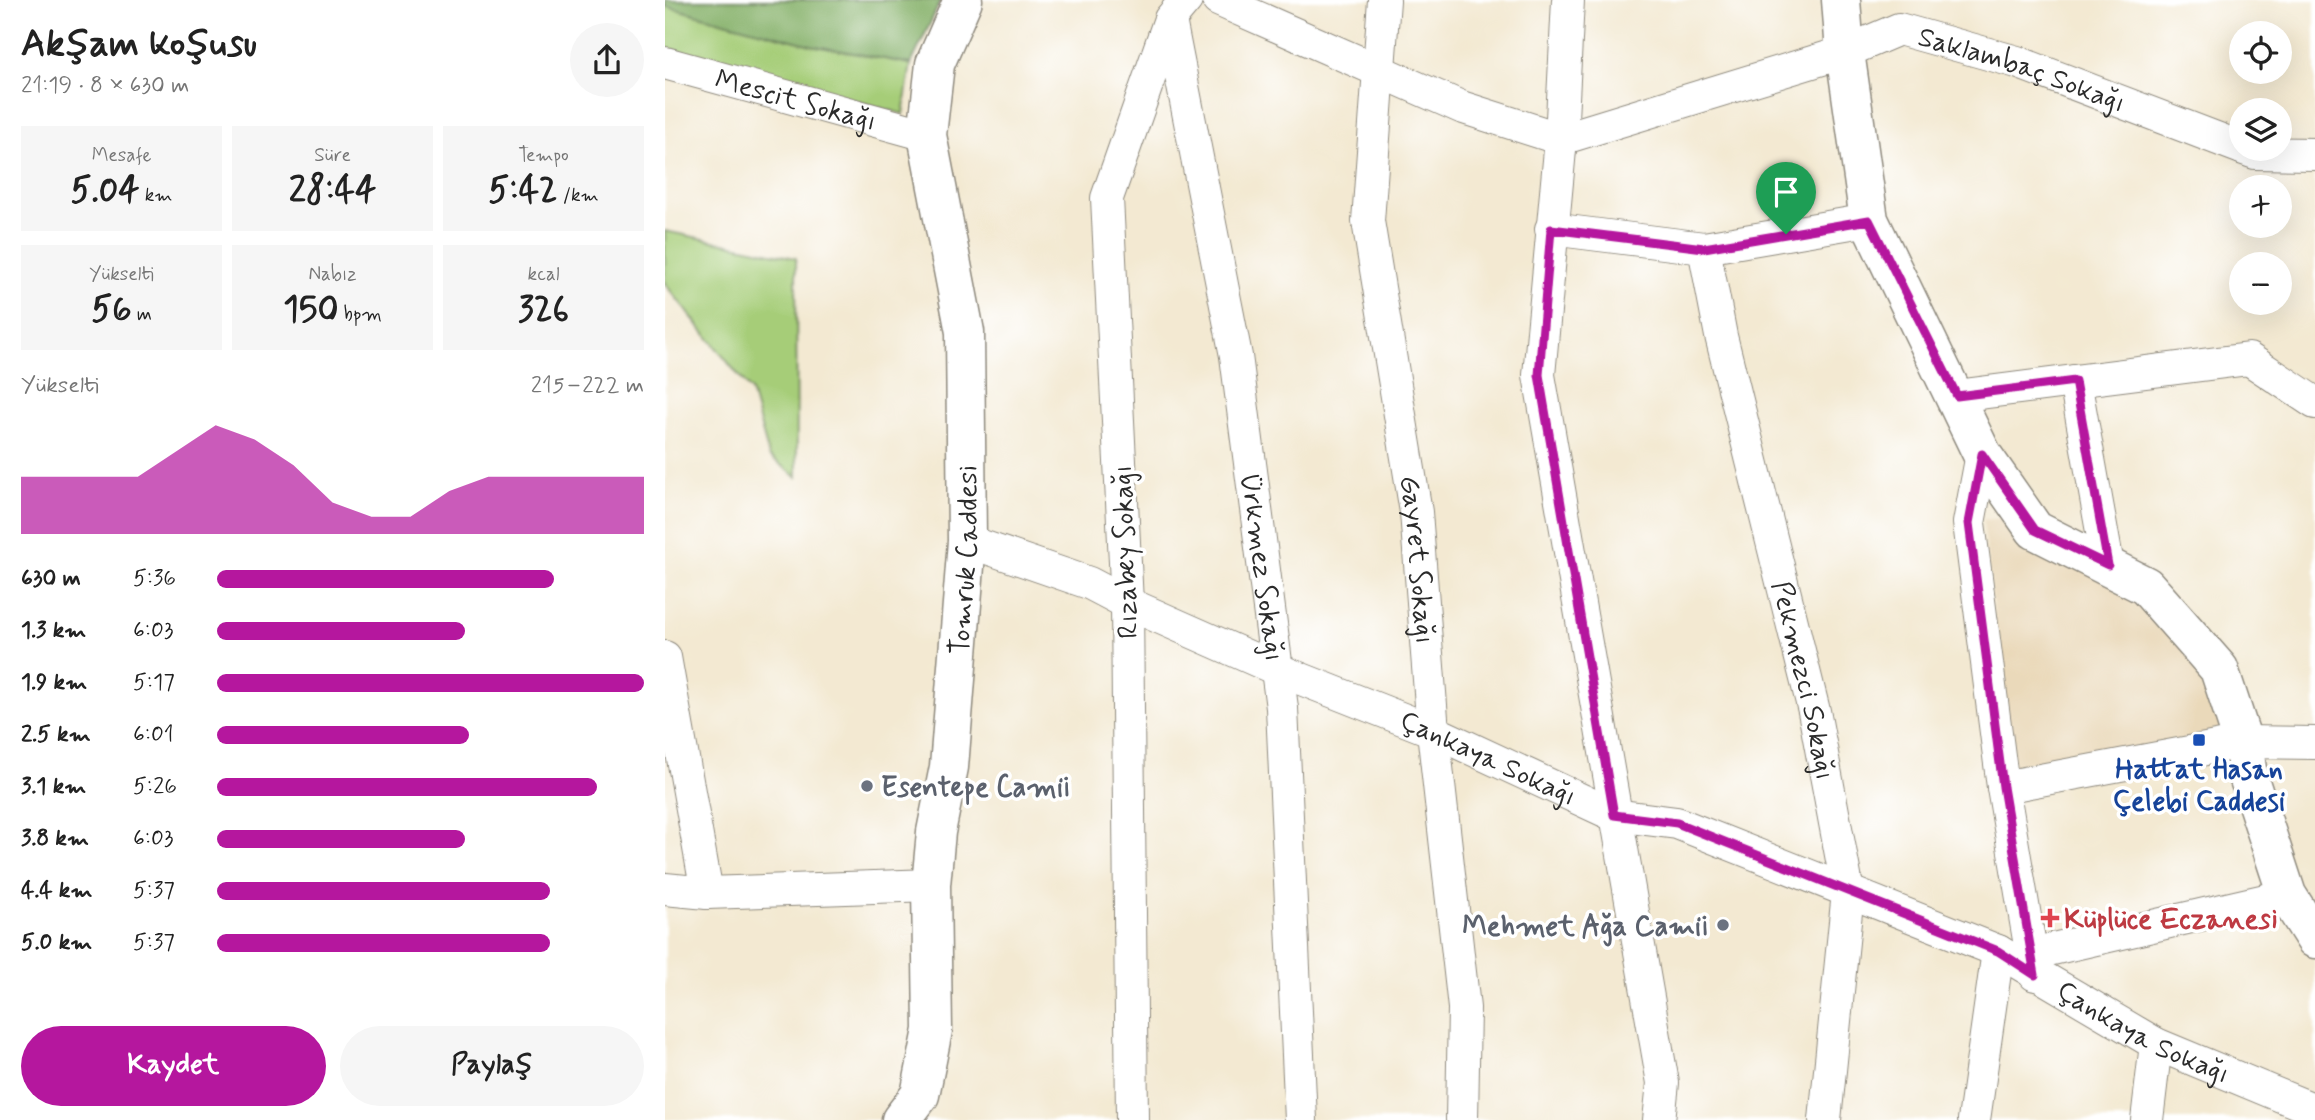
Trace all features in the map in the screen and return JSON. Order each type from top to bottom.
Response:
[{"type":"main road","name":"Tomruk Caddesi","points":[[901,1120],[920,1095],[933,1030],[931,885],[936,832],[949,767],[967,541],[965,332],[927,135],[935,64],[963,0]]},
{"type":"main road","points":[[1841,0],[1845,52],[1869,220],[1957,396],[1982,454],[2035,530],[2147,586],[2219,669],[2243,742],[2248,776],[2287,895],[2315,939]]},
{"type":"street","points":[[1218,0],[1461,107],[1561,139]]},
{"type":"street","name":"Gayret Sokağı","points":[[1384,0],[1368,221],[1416,513],[1433,731],[1464,1008],[1462,1120]]},
{"type":"street","points":[[1567,0],[1561,139],[1539,375],[1663,1083],[1658,1120]]},
{"type":"street","name":"Rızabey Sokağı","points":[[1132,1120],[1127,603],[1107,198],[1178,9]]},
{"type":"street","name":"Ürkmez Sokağı","points":[[1178,9],[1236,356],[1282,708],[1301,1120]]},
{"type":"street","name":"Saklambaç Sokağı","points":[[1561,139],[1845,52],[1899,29],[2017,62],[2229,143]]},
{"type":"street","name":"Mescit Sokağı","points":[[665,63],[927,135]]},
{"type":"street","name":"Saklambaç Sokağı","points":[[2292,154],[2315,154]]},
{"type":"street","points":[[1551,229],[1704,248],[1869,220]]},
{"type":"street","name":"Pekmezci Sokağı","points":[[1704,248],[1721,335],[1814,711],[1848,892],[1825,1120]]},
{"type":"street","points":[[1957,396],[2249,359],[2315,403]]},
{"type":"street","points":[[2075,381],[2108,565]]},
{"type":"street","points":[[1982,454],[1969,523],[2003,787],[2033,965],[2287,895]]},
{"type":"street","name":"Çankaya Sokağı","points":[[967,541],[1089,583],[1127,603],[1276,669],[1433,731],[1614,815],[1677,823],[2033,965],[2156,1044],[2313,1113]]},
{"type":"street","points":[[665,657],[707,893]]},
{"type":"street","points":[[2003,787],[2243,742],[2315,743]]},
{"type":"street","points":[[665,889],[707,893],[931,885]]},
{"type":"street","points":[[1974,1120],[1998,951]]},
{"type":"street","points":[[2147,1120],[2156,1044]]},
{"type":"shaded area","points":[[2002,518],[2145,600],[2203,665],[2224,732],[2012,772],[1983,520]]},
{"type":"green space","points":[[665,0],[941,0],[911,64],[811,45],[665,6]]},
{"type":"green space","points":[[665,6],[811,45],[911,64],[903,114],[665,48]]},
{"type":"green space","points":[[665,231],[796,258],[797,477],[769,456],[751,391],[665,284]]},
{"type":"place","name":"Hattat Hasan Çelebi Caddesi","points":[[2199,740]]},
{"type":"place","name":"Esentepe Camii","points":[[867,786]]},
{"type":"place","name":"Küplüce Eczanesi","points":[[2050,918]]},
{"type":"place","name":"Mehmet Ağa Camii","points":[[1723,925]]},
{"type":"route","points":[[1869,220],[1957,396],[2075,381],[2108,565],[2035,530],[1982,454],[1969,523],[2003,787],[2035,975],[1998,951],[1677,823],[1614,815],[1539,375],[1551,229],[1704,248],[1786,234],[1869,220]]}]
